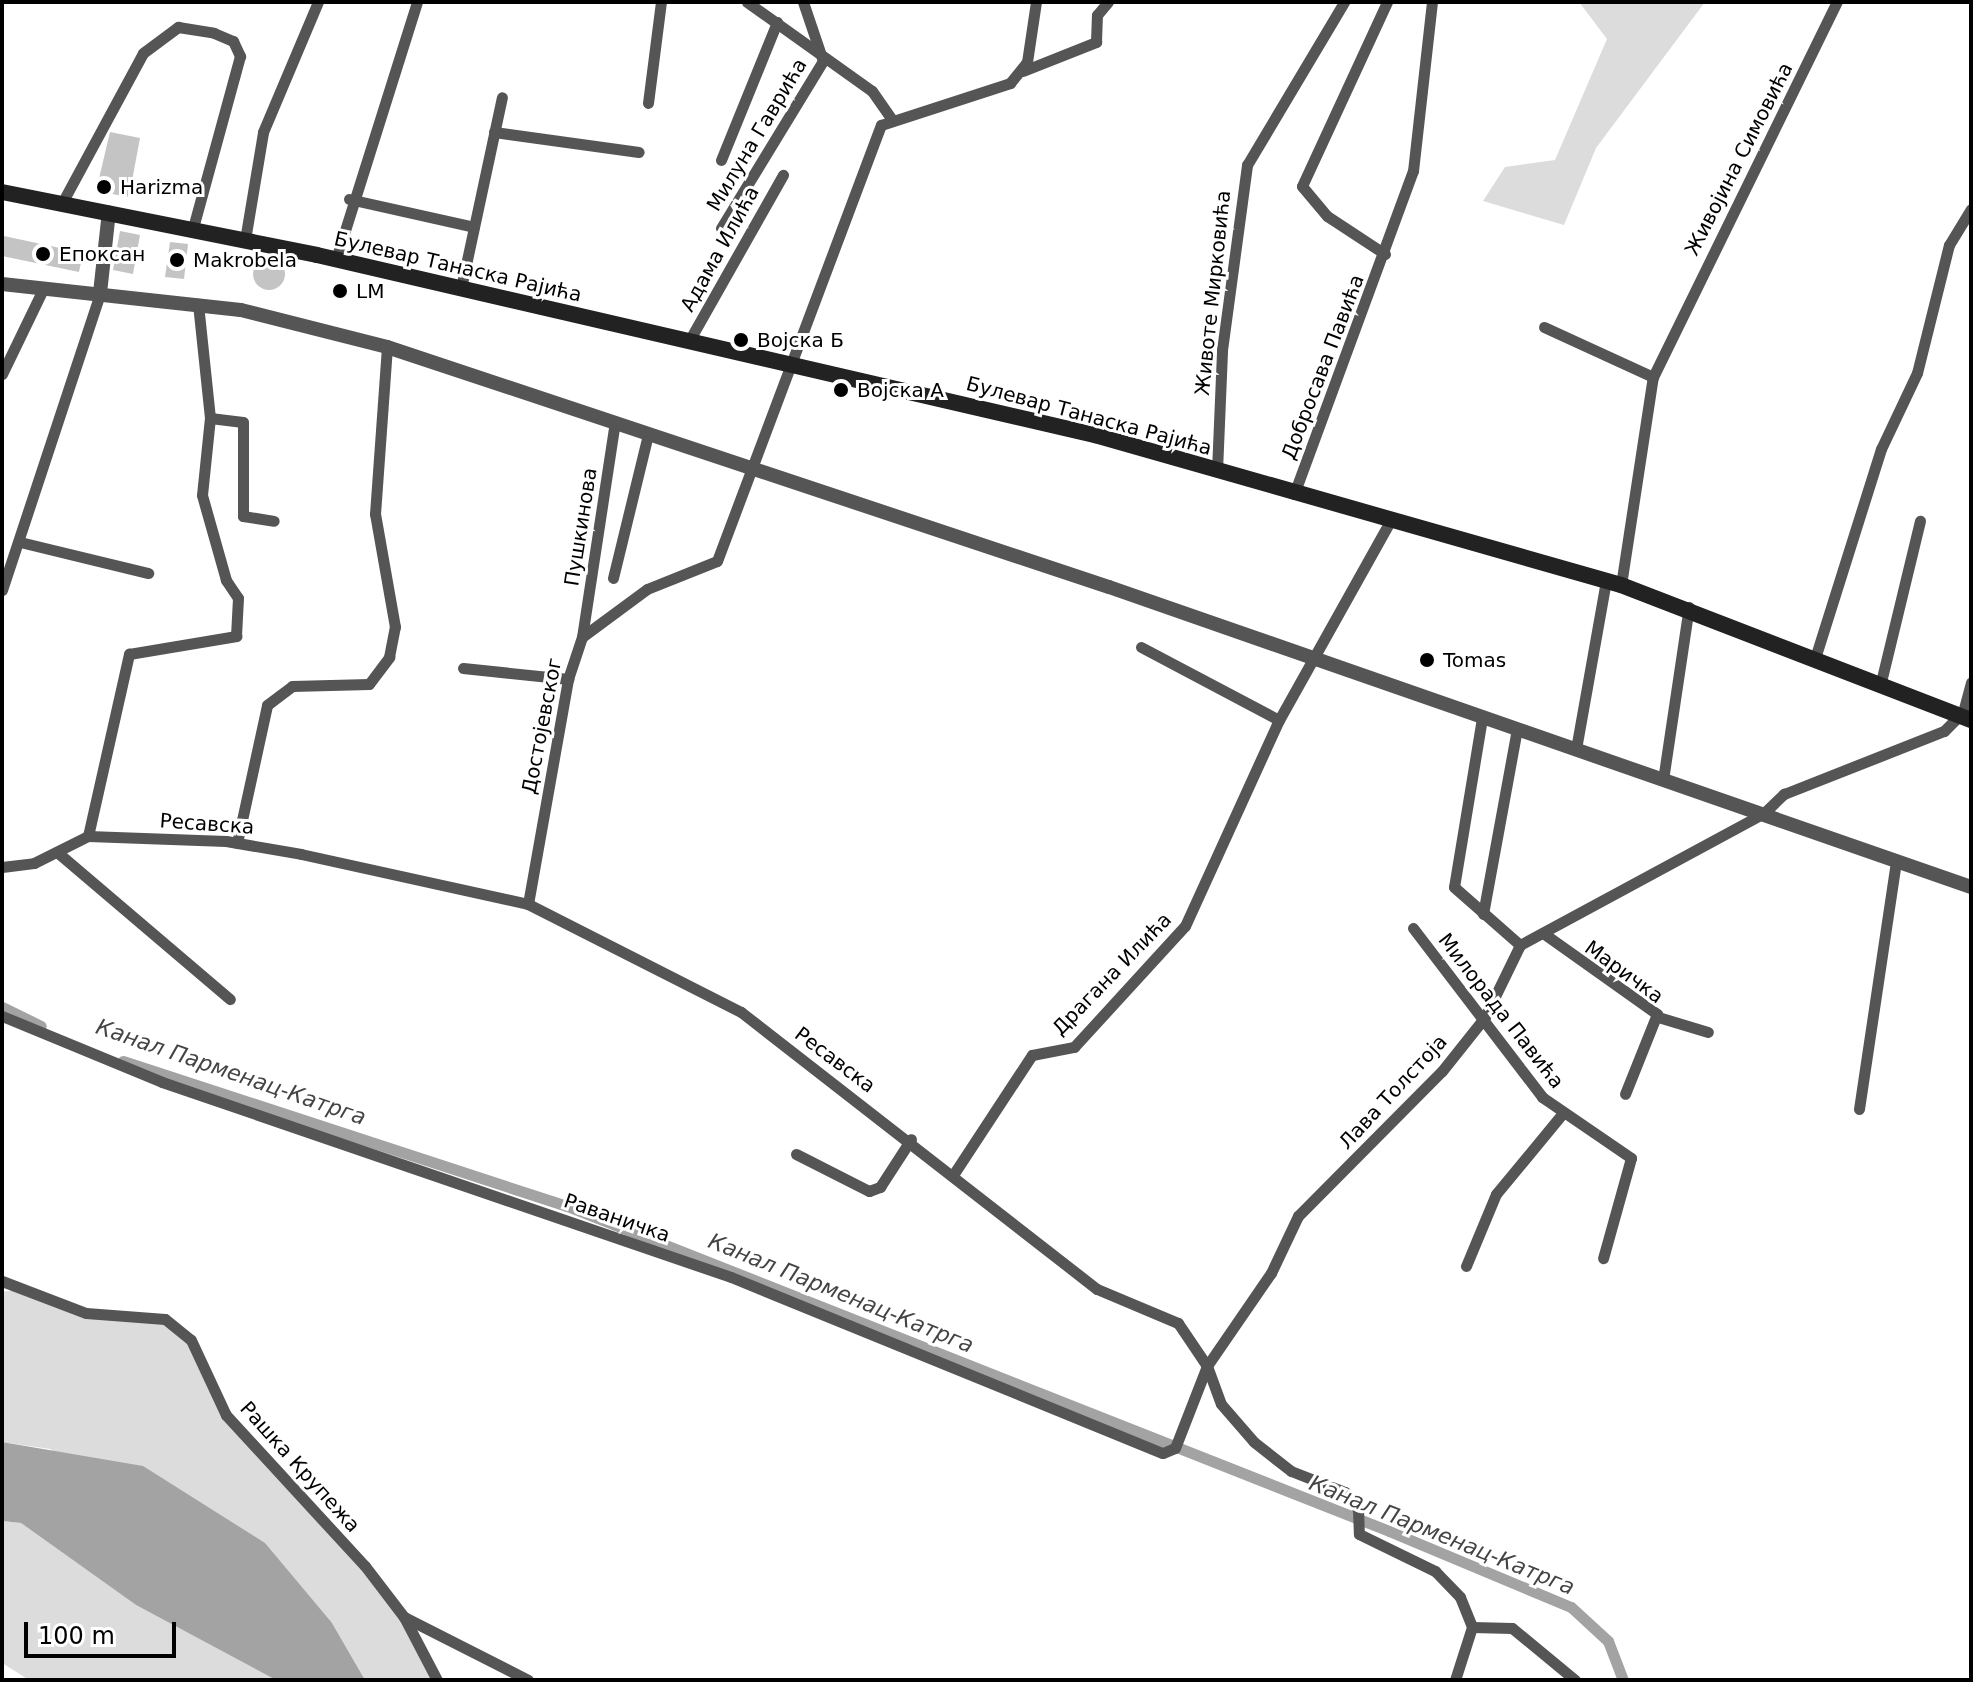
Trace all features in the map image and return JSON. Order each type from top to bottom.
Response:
[{"type":"main road","name":"Булевар Танаска Рајића","points":[[2,192],[336,259],[790,364],[1217,471],[1689,607],[1816,655],[1964,717]]},
{"type":"street","points":[[245,240],[263,132],[318,2]]},
{"type":"street","points":[[336,259],[349,199],[417,2]]},
{"type":"street","points":[[648,103],[661,2]]},
{"type":"street","name":"Милуна Гаврића","points":[[747,2],[777,22],[823,61],[872,91],[891,118]]},
{"type":"street","name":"Милуна Гаврића","points":[[803,2],[823,61]]},
{"type":"street","points":[[1023,71],[1036,2]]},
{"type":"street","points":[[891,118],[1010,83],[1023,71],[1096,42],[1097,15],[1108,2]]},
{"type":"street","name":"Животе Мирковића","points":[[1217,471],[1222,350],[1247,165],[1344,2]]},
{"type":"street","points":[[1385,254],[1327,216],[1302,186],[1387,2]]},
{"type":"street","name":"Добросава Павића","points":[[1294,494],[1385,254],[1413,171],[1432,2]]},
{"type":"street","name":"Живојина Симовића","points":[[1576,749],[1614,583],[1653,377],[1837,2]]},
{"type":"street","name":"Милуна Гаврића","points":[[721,160],[777,22]]},
{"type":"street","points":[[62,203],[143,53],[178,27],[214,33],[233,41],[240,56],[193,228]]},
{"type":"street","name":"Милуна Гаврића","points":[[721,228],[823,61]]},
{"type":"street","points":[[461,288],[502,97]]},
{"type":"street","name":"Достојевског","points":[[528,904],[568,679],[582,637],[647,589],[710,569],[870,147],[891,118]]},
{"type":"street","points":[[494,132],[639,152]]},
{"type":"street","name":"Адама Илића","points":[[689,341],[783,175]]},
{"type":"street","points":[[349,199],[474,227]]},
{"type":"street","points":[[1816,655],[1881,449],[1917,373],[1949,245],[1971,209]]},
{"type":"street","points":[[2,590],[100,293],[109,212]]},
{"type":"street","points":[[2,284],[198,304],[387,347],[1764,813],[1971,887]]},
{"type":"street","points":[[2,374],[43,289]]},
{"type":"street","points":[[88,836],[129,654],[236,636],[238,598],[203,504],[210,418],[198,304]]},
{"type":"street","points":[[1544,327],[1653,377]]},
{"type":"street","points":[[237,843],[267,705],[292,686],[369,684],[389,657],[395,627],[375,514],[387,347]]},
{"type":"street","points":[[210,418],[243,422],[243,516],[274,521]]},
{"type":"street","name":"Пушкинова","points":[[582,637],[615,422]]},
{"type":"street","points":[[613,578],[648,434]]},
{"type":"street","points":[[1312,659],[1390,521]]},
{"type":"street","points":[[1881,682],[1920,521]]},
{"type":"street","points":[[20,542],[148,573]]},
{"type":"street","points":[[1663,780],[1689,607]]},
{"type":"street","points":[[1141,647],[1279,720]]},
{"type":"street","name":"Драгана Илића","points":[[955,1172],[1032,1055],[1074,1047],[1185,926],[1279,720],[1312,659]]},
{"type":"street","points":[[463,668],[568,679]]},
{"type":"street","points":[[1482,718],[1454,887],[1520,945],[1764,813],[1784,794],[1944,731],[1964,717],[1971,682]]},
{"type":"street","points":[[1483,914],[1517,729]]},
{"type":"street","name":"Ресавска","points":[[2,867],[57,852],[88,836],[237,843],[528,904],[741,1012],[955,1172],[1097,1289],[1178,1323],[1207,1366],[1221,1404],[1254,1442],[1291,1471],[1345,1492],[1358,1509],[1357,1523],[1370,1542],[1435,1571],[1460,1597],[1472,1627]]},
{"type":"street","points":[[57,852],[230,999]]},
{"type":"street","points":[[1859,1109],[1896,860]]},
{"type":"street","name":"Милорада Павића","points":[[1413,928],[1485,1017],[1520,1071],[1563,1113],[1631,1158],[1603,1258]]},
{"type":"street","name":"Маричка","points":[[1543,933],[1658,1017],[1625,1094]]},
{"type":"street","name":"Лава Толстоја","points":[[1207,1366],[1271,1273],[1298,1216],[1442,1071],[1485,1017],[1520,945]]},
{"type":"street","name":"Раваничка","points":[[2,1016],[162,1082],[731,1277],[1127,1434],[1154,1451],[1175,1447],[1180,1424],[1207,1366]]},
{"type":"street","points":[[1658,1017],[1708,1032]]},
{"type":"street","name":"Милорада Павића","points":[[1466,1266],[1496,1194],[1563,1113]]},
{"type":"street","points":[[796,1154],[873,1191],[911,1139]]},
{"type":"street","name":"Рашка Крупежа","points":[[2,1281],[86,1313],[165,1319],[191,1340],[226,1415],[404,1617],[437,1680]]},
{"type":"street","name":"Рашка Крупежа","points":[[404,1617],[528,1680]]},
{"type":"street","points":[[1455,1680],[1472,1627],[1512,1628],[1575,1680]]},
{"type":"shaded area","points":[[1579,2],[1705,2],[1596,148],[1564,225],[1483,201],[1505,167],[1555,160],[1607,39]]},
{"type":"shaded area","points":[[31,1287],[86,1313],[165,1319],[191,1340],[226,1415],[404,1617],[437,1680],[365,1680],[332,1623],[50,1449],[2,1442],[2,1292]]},
{"type":"shaded area","points":[[2,1442],[143,1466],[265,1543],[332,1623],[365,1680],[276,1680],[136,1605],[21,1523],[2,1521]]},
{"type":"shaded area","points":[[2,1521],[21,1523],[136,1605],[276,1680],[29,1680],[2,1663]]},
{"type":"building","points":[[110,132],[140,138],[129,197],[96,191]]},
{"type":"building","points":[[120,231],[140,235],[133,274],[113,270]]},
{"type":"building","name":"Епоксан","points":[[4,236],[83,253],[79,272],[2,256]]},
{"type":"building","name":"Makrobela","points":[[170,242],[188,244],[184,279],[165,277]]},
{"type":"building","points":[[269,258],[281,262],[285,274],[281,286],[269,290],[257,286],[253,274],[257,262]]},
{"type":"waterway","name":"Канал Парменац-Катрга","points":[[2,1007],[41,1026]]},
{"type":"waterway","name":"Канал Парменац-Катрга","points":[[123,1061],[567,1206],[1389,1531],[1571,1607],[1608,1641],[1623,1680]]},
{"type":"place","name":"Harizma","points":[[104,187]]},
{"type":"place","name":"Епоксан","points":[[43,254]]},
{"type":"place","name":"Makrobela","points":[[177,260]]},
{"type":"place","name":"LM","points":[[340,291]]},
{"type":"place","name":"Војска Б","points":[[741,340]]},
{"type":"place","name":"Војска А","points":[[841,390]]},
{"type":"place","name":"Tomas","points":[[1427,660]]}]
